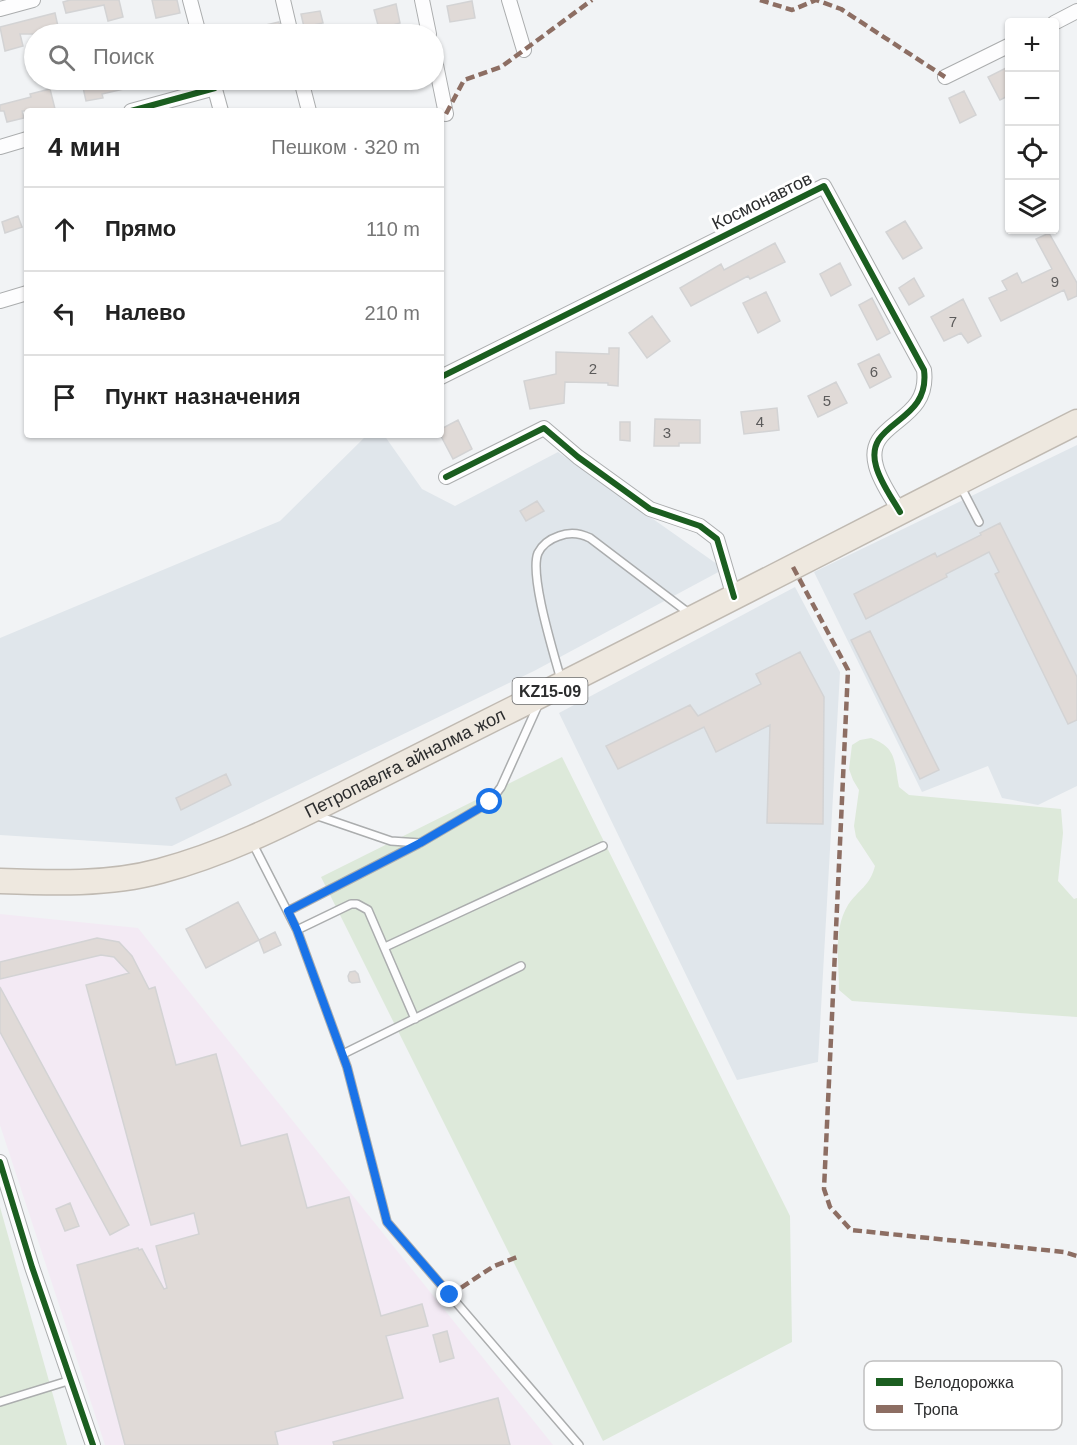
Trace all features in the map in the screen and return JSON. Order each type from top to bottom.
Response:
[{"type":"highway","name":"Петропавлға айналма жол","points":[[0,881],[74,881],[121,878],[156,872],[199,860],[250,839],[307,813],[694,618],[1077,422]]},
{"type":"street","points":[[0,9],[33,0]]},
{"type":"street","points":[[190,0],[197,24]]},
{"type":"street","points":[[283,0],[289,24]]},
{"type":"street","points":[[422,0],[427,24]]},
{"type":"street","points":[[509,0],[524,50]]},
{"type":"street","points":[[1059,20],[1077,11]]},
{"type":"street","points":[[945,77],[1005,47]]},
{"type":"street","points":[[140,108],[195,90]]},
{"type":"street","points":[[215,90],[220,108]]},
{"type":"street","points":[[304,90],[308,108]]},
{"type":"street","points":[[441,90],[446,114]]},
{"type":"street","points":[[0,147],[24,140]]},
{"type":"street","name":"Космонавтов","points":[[444,376],[824,186],[924,370],[924,390],[914,408],[879,437],[875,446],[874,457],[877,471],[900,512]]},
{"type":"street","points":[[0,301],[24,294]]},
{"type":"street","points":[[446,477],[544,428],[578,457],[650,509],[700,526],[717,539],[734,597]]},
{"type":"street","points":[[1,1172],[93,1445]]},
{"type":"lane","points":[[958,482],[979,522]]},
{"type":"lane","points":[[288,911],[420,843],[490,802],[505,779],[552,689],[535,572],[539,552],[552,539],[572,533],[590,538],[694,618]]},
{"type":"lane","points":[[307,813],[391,840],[420,843]]},
{"type":"lane","points":[[250,839],[297,930],[343,1054],[387,1222],[579,1445]]},
{"type":"lane","points":[[385,947],[603,846]]},
{"type":"lane","points":[[297,930],[351,904],[357,904],[368,910],[415,1019]]},
{"type":"lane","points":[[343,1054],[520,966]]},
{"type":"lane","points":[[0,1402],[71,1380]]},
{"type":"shaded area","points":[[364,438],[386,438],[422,489],[455,506],[558,452],[724,569],[534,671],[172,846],[0,835],[0,638],[280,521]]},
{"type":"shaded area","points":[[1077,445],[1077,786],[1038,805],[1002,798],[988,766],[922,792],[814,572]]},
{"type":"shaded area","points":[[795,587],[840,672],[818,1062],[737,1080],[559,713]]},
{"type":"shaded area","points":[[0,914],[138,928],[553,1445],[105,1445],[0,1125]]},
{"type":"green space","points":[[871,738],[886,746],[890,752],[895,764],[899,787],[909,795],[1061,809],[1063,833],[1058,881],[1074,899],[1077,898],[1077,1017],[852,1001],[839,990],[840,924],[848,905],[867,883],[875,866],[856,837],[854,826],[859,790],[849,769],[852,745],[860,740]]},
{"type":"green space","points":[[562,757],[790,1216],[792,1342],[603,1441],[321,877]]},
{"type":"green space","points":[[0,1207],[67,1445],[0,1445]]},
{"type":"building","points":[[119,0],[123,17],[108,21],[104,5],[66,13],[63,2]]},
{"type":"building","points":[[152,0],[177,0],[180,13],[156,18]]},
{"type":"building","points":[[472,1],[475,18],[450,22],[447,6]]},
{"type":"building","points":[[396,4],[400,23],[378,24],[374,10]]},
{"type":"building","points":[[320,11],[323,23],[303,24],[301,14]]},
{"type":"building","points":[[55,13],[57,24],[24,24],[24,34],[20,34],[23,46],[5,51],[0,27]]},
{"type":"building","points":[[1005,68],[1005,98],[1000,100],[988,77]]},
{"type":"building","points":[[50,90],[55,108],[24,108],[22,111],[24,118],[7,122],[4,111],[0,111],[0,105],[31,97],[30,94]]},
{"type":"building","points":[[84,90],[120,90],[102,94],[103,98],[86,101]]},
{"type":"building","points":[[964,91],[976,115],[960,123],[949,98]]},
{"type":"building","points":[[18,216],[22,227],[5,233],[2,222]]},
{"type":"building","points":[[905,221],[922,248],[903,259],[886,232]]},
{"type":"building","points":[[1050,234],[1077,283],[1077,296],[1068,300],[1064,290],[1001,321],[989,298],[1007,290],[1002,281],[1017,273],[1022,283],[1052,269],[1036,239]]},
{"type":"building","points":[[775,243],[785,262],[750,279],[748,276],[691,306],[680,288],[721,264],[724,270]]},
{"type":"building","points":[[840,263],[851,285],[831,296],[820,274]]},
{"type":"building","points":[[914,278],[924,296],[909,305],[899,288]]},
{"type":"building","points":[[766,292],[780,321],[758,333],[743,303]]},
{"type":"building","points":[[872,298],[890,333],[877,340],[859,305]]},
{"type":"building","points":[[963,299],[981,336],[968,343],[961,333],[944,341],[931,317]]},
{"type":"building","points":[[652,316],[670,341],[647,358],[629,333]]},
{"type":"building","points":[[609,348],[619,348],[618,386],[608,385],[608,383],[565,382],[564,403],[530,409],[524,381],[556,374],[556,352],[609,354]]},
{"type":"building","points":[[879,354],[891,377],[870,388],[858,364]]},
{"type":"building","points":[[836,382],[847,403],[818,417],[808,396]]},
{"type":"building","points":[[777,408],[779,430],[744,434],[741,412]]},
{"type":"building","points":[[655,419],[700,420],[700,443],[654,446]]},
{"type":"building","points":[[458,420],[472,449],[453,459],[442,438],[444,438],[444,427]]},
{"type":"building","points":[[620,422],[630,422],[630,441],[620,440]]},
{"type":"building","points":[[537,501],[544,511],[526,521],[520,511]]},
{"type":"building","points":[[1000,523],[1077,677],[1077,720],[1068,724],[995,574],[999,572],[989,552],[946,574],[947,577],[866,619],[854,594],[935,553],[937,557]]},
{"type":"building","points":[[870,631],[939,770],[920,779],[851,640]]},
{"type":"building","points":[[800,652],[824,697],[823,824],[767,823],[770,725],[716,752],[704,727],[618,769],[606,746],[690,705],[698,716],[761,684],[756,674]]},
{"type":"building","points":[[226,774],[231,785],[181,810],[176,798]]},
{"type":"building","points":[[238,902],[259,940],[206,968],[186,929]]},
{"type":"building","points":[[275,932],[281,945],[264,953],[259,940]]},
{"type":"building","points":[[97,938],[119,942],[132,956],[149,989],[155,987],[176,1065],[216,1054],[241,1146],[287,1134],[307,1208],[349,1197],[381,1316],[422,1304],[428,1326],[386,1336],[403,1398],[275,1432],[278,1445],[125,1445],[77,1265],[138,1248],[142,1249],[164,1289],[167,1288],[156,1246],[199,1234],[194,1213],[151,1225],[86,985],[129,973],[114,957],[101,955],[0,979],[0,962]]},
{"type":"building","points":[[355,971],[360,982],[352,983],[348,976],[350,972]]},
{"type":"building","points":[[0,987],[129,1225],[110,1235],[0,1032]]},
{"type":"building","points":[[70,1203],[79,1226],[65,1231],[56,1209]]},
{"type":"building","points":[[447,1331],[454,1358],[440,1362],[433,1335]]},
{"type":"building","points":[[498,1398],[510,1445],[334,1445],[333,1442]]},
{"type":"marked path","points":[[446,114],[464,80],[501,67],[592,0]]},
{"type":"marked path","points":[[760,0],[792,10],[816,0],[841,9],[945,77]]},
{"type":"marked path","points":[[793,567],[848,670],[824,1189],[830,1207],[851,1230],[1064,1252],[1077,1256]]},
{"type":"marked path","points":[[450,1295],[494,1266],[520,1256]]},
{"type":"cycle path","points":[[142,108],[208,90]]},
{"type":"cycle path","points":[[444,376],[824,186],[924,370],[923,388],[918,402],[879,439],[875,451],[880,478],[900,512]]},
{"type":"cycle path","points":[[446,477],[544,428],[578,457],[650,509],[700,526],[717,539],[734,597]]},
{"type":"cycle path","points":[[0,1162],[32,1267],[93,1445]]},
{"type":"route","points":[[450,1295],[387,1222],[347,1067],[288,911],[420,843],[490,802]]}]
